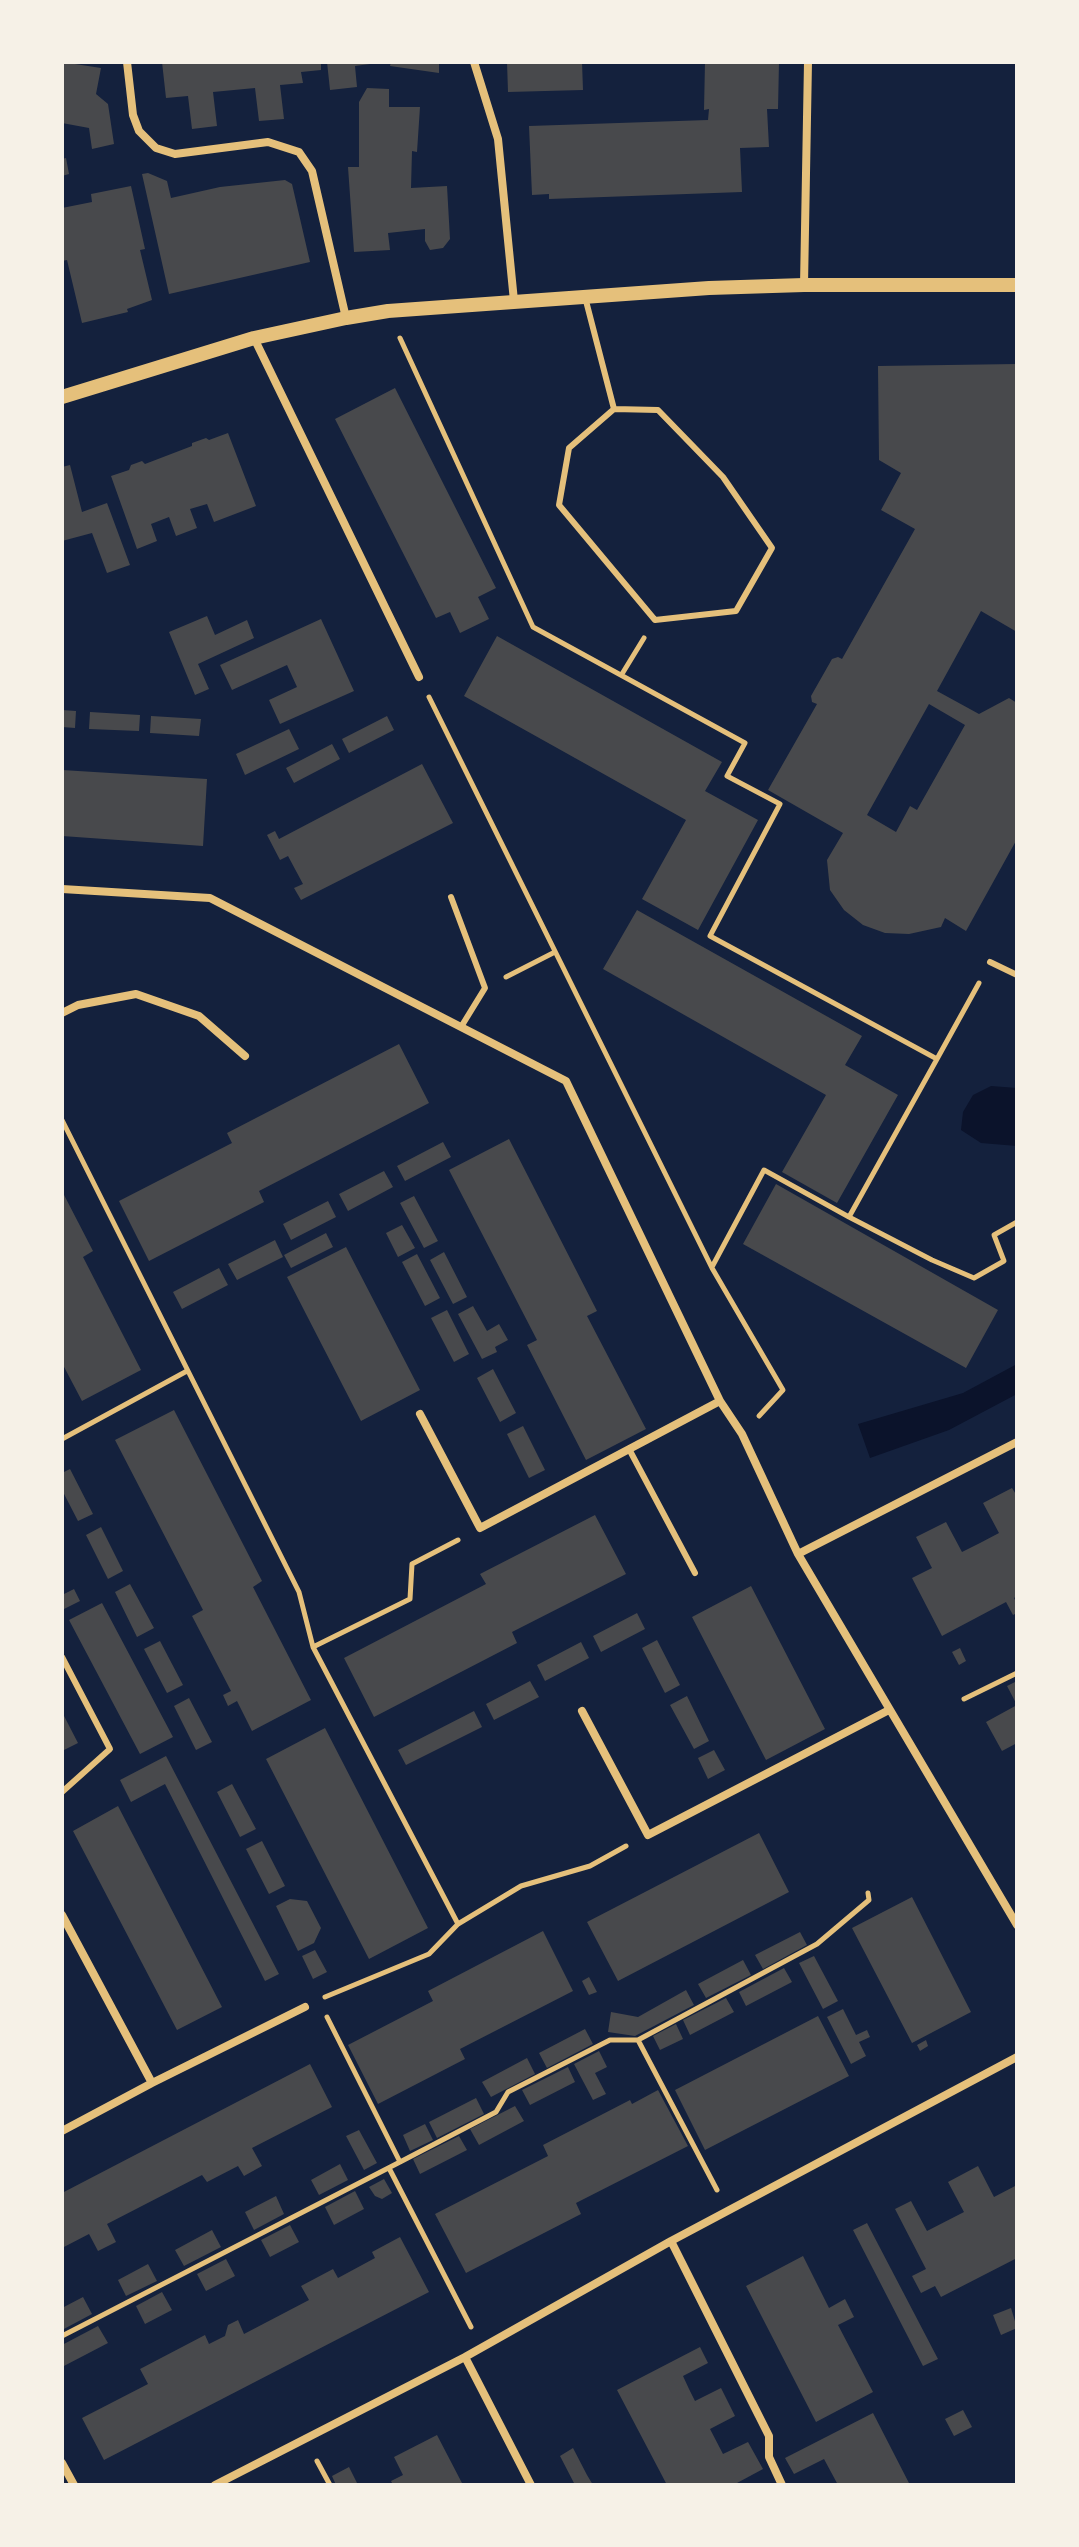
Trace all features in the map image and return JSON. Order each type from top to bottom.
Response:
[{"type":"street","points":[[127,62],[133,115],[139,131],[156,148],[175,154],[268,142],[299,152],[312,171],[346,318]]},
{"type":"street","points":[[474,62],[498,139],[514,301]]},
{"type":"street","points":[[804,285],[808,62]]},
{"type":"street","points":[[62,397],[254,338],[388,311],[709,288],[1017,285]]},
{"type":"street","points":[[254,338],[419,677]]},
{"type":"street","points":[[62,889],[210,898],[566,1081],[720,1401],[742,1434],[798,1554],[1017,1925]]},
{"type":"street","points":[[62,1013],[78,1005],[136,994],[199,1016],[245,1056]]},
{"type":"street","points":[[420,1414],[480,1528],[720,1401]]},
{"type":"street","points":[[798,1554],[1017,1442]]},
{"type":"street","points":[[582,1711],[648,1835],[889,1710]]},
{"type":"street","points":[[62,1915],[152,2083]]},
{"type":"street","points":[[62,2131],[305,2007]]},
{"type":"street","points":[[215,2485],[465,2357],[671,2241],[1017,2057]]},
{"type":"street","points":[[671,2241],[769,2436],[769,2457],[782,2485]]},
{"type":"street","points":[[465,2357],[531,2485]]},
{"type":"street","points":[[62,2463],[74,2485]]},
{"type":"lane","points":[[585,297],[614,409]]},
{"type":"lane","points":[[614,409],[658,410],[723,477],[772,548],[736,611],[655,620],[559,505],[569,448],[614,409]]},
{"type":"lane","points":[[451,897],[485,988],[461,1027]]},
{"type":"lane","points":[[990,962],[1017,975]]},
{"type":"lane","points":[[629,1449],[695,1573]]},
{"type":"lane","points":[[62,1657],[110,1749],[62,1792]]},
{"type":"path","points":[[388,311],[533,627],[745,743],[727,776],[780,804],[710,936],[937,1059]]},
{"type":"path","points":[[622,674],[655,620]]},
{"type":"path","points":[[419,677],[712,1268],[783,1390],[742,1434]]},
{"type":"path","points":[[485,988],[555,952]]},
{"type":"path","points":[[849,1217],[990,962]]},
{"type":"path","points":[[62,1120],[299,1592],[313,1647],[458,1924]]},
{"type":"path","points":[[712,1268],[764,1170],[932,1260],[974,1278],[1004,1261],[994,1235],[1017,1222]]},
{"type":"path","points":[[62,1439],[187,1371]]},
{"type":"path","points":[[313,1647],[410,1599],[412,1564],[480,1528]]},
{"type":"path","points":[[964,1699],[1017,1673]]},
{"type":"path","points":[[305,2007],[429,1954],[458,1924],[521,1886],[590,1866],[648,1835]]},
{"type":"path","points":[[62,2336],[496,2112],[508,2092],[610,2040],[638,2040],[817,1944],[869,1900],[868,1893]]},
{"type":"path","points":[[319,2000],[400,2162]]},
{"type":"path","points":[[638,2040],[727,2211]]},
{"type":"path","points":[[389,2168],[482,2347]]},
{"type":"water","points":[[991,1086],[1017,1088],[1017,1146],[981,1143],[961,1130],[963,1112],[973,1095]]},
{"type":"water","points":[[1017,1364],[1017,1394],[949,1430],[870,1458],[858,1424],[963,1393]]},
{"type":"building","points":[[62,62],[101,68],[96,94],[108,104],[114,144],[92,149],[89,128],[62,123]]},
{"type":"building","points":[[162,62],[321,62],[321,70],[301,72],[303,83],[280,85],[284,119],[259,121],[255,88],[213,92],[217,126],[192,129],[188,96],[166,98]]},
{"type":"building","points":[[327,62],[370,64],[355,66],[357,87],[330,90]]},
{"type":"building","points":[[391,62],[439,62],[439,73],[390,66]]},
{"type":"building","points":[[507,62],[582,62],[583,90],[508,92]]},
{"type":"building","points":[[705,62],[779,62],[778,109],[767,109],[769,147],[740,148],[742,192],[549,199],[549,194],[532,195],[529,126],[708,120],[709,109],[704,110]]},
{"type":"building","points":[[367,88],[389,89],[389,107],[420,107],[417,152],[412,151],[411,188],[447,186],[450,239],[443,248],[430,250],[425,241],[425,229],[388,233],[390,250],[354,252],[348,167],[359,167],[359,102]]},
{"type":"building","points":[[66,158],[69,174],[62,176],[62,159]]},
{"type":"building","points":[[148,173],[167,181],[171,198],[220,187],[285,180],[292,184],[310,262],[169,294],[142,174]]},
{"type":"building","points":[[131,186],[145,249],[140,250],[152,300],[127,309],[128,312],[82,323],[67,260],[62,261],[62,208],[92,202],[91,194]]},
{"type":"building","points":[[1017,364],[1017,632],[981,611],[937,691],[979,714],[1009,698],[1017,703],[1017,839],[966,931],[945,918],[941,927],[909,934],[885,933],[863,925],[844,910],[830,890],[827,860],[843,833],[768,790],[817,704],[812,702],[811,696],[832,659],[842,659],[915,529],[881,510],[901,473],[879,460],[878,366]],"holes":[[[929,704],[965,725],[917,810],[910,806],[896,832],[867,815]]]},
{"type":"building","points":[[395,388],[496,588],[478,597],[489,619],[460,633],[450,612],[436,618],[335,419]]},
{"type":"building","points":[[228,433],[256,506],[214,522],[207,504],[190,509],[197,528],[176,536],[169,517],[151,524],[157,541],[137,549],[111,476],[129,470],[131,465],[142,461],[145,464],[192,446],[192,443]]},
{"type":"building","points":[[70,465],[82,512],[107,503],[130,565],[107,573],[92,533],[62,541],[62,467]]},
{"type":"building","points":[[207,616],[215,635],[247,620],[254,638],[198,664],[209,689],[195,695],[169,632]]},
{"type":"building","points":[[321,619],[354,691],[280,724],[269,700],[297,687],[287,665],[232,690],[220,665]]},
{"type":"building","points":[[497,636],[722,762],[705,791],[758,820],[698,930],[642,899],[686,820],[464,696]]},
{"type":"building","points":[[62,710],[76,711],[75,728],[62,727]]},
{"type":"building","points":[[90,712],[140,715],[139,731],[89,729]]},
{"type":"building","points":[[151,716],[201,719],[199,736],[150,733]]},
{"type":"building","points":[[387,716],[394,730],[349,753],[342,739]]},
{"type":"building","points":[[289,729],[299,749],[245,775],[236,754]]},
{"type":"building","points":[[332,744],[340,759],[294,783],[286,768]]},
{"type":"building","points":[[422,764],[453,823],[301,900],[294,888],[303,884],[288,856],[280,860],[267,835],[275,831],[279,839]]},
{"type":"building","points":[[62,770],[207,779],[203,846],[62,836]]},
{"type":"building","points":[[637,910],[862,1036],[845,1065],[898,1095],[837,1203],[782,1172],[826,1095],[603,969]]},
{"type":"building","points":[[399,1044],[429,1103],[259,1191],[264,1202],[149,1261],[119,1201],[232,1143],[227,1133]]},
{"type":"building","points":[[509,1139],[597,1311],[587,1316],[646,1429],[586,1460],[527,1345],[537,1340],[449,1170]]},
{"type":"building","points":[[443,1142],[451,1157],[405,1181],[397,1166]]},
{"type":"building","points":[[384,1171],[393,1187],[348,1211],[339,1194]]},
{"type":"building","points":[[776,1184],[998,1310],[966,1368],[743,1244]]},
{"type":"building","points":[[62,1191],[93,1251],[83,1257],[141,1370],[82,1401],[62,1363]]},
{"type":"building","points":[[414,1196],[438,1241],[424,1248],[400,1203]]},
{"type":"building","points":[[328,1201],[336,1217],[291,1240],[283,1224]]},
{"type":"building","points":[[402,1225],[415,1248],[398,1257],[386,1233]]},
{"type":"building","points":[[326,1233],[333,1247],[291,1268],[284,1255]]},
{"type":"building","points":[[275,1240],[283,1257],[237,1280],[228,1264]]},
{"type":"building","points":[[346,1247],[420,1390],[361,1421],[287,1277]]},
{"type":"building","points":[[444,1252],[467,1297],[453,1304],[430,1260]]},
{"type":"building","points":[[417,1254],[440,1298],[425,1306],[402,1262]]},
{"type":"building","points":[[219,1268],[228,1285],[182,1309],[173,1292]]},
{"type":"building","points":[[473,1306],[487,1331],[499,1324],[508,1340],[495,1347],[497,1352],[482,1359],[458,1314]]},
{"type":"building","points":[[447,1310],[469,1354],[454,1362],[431,1318]]},
{"type":"building","points":[[493,1369],[516,1413],[500,1422],[477,1378]]},
{"type":"building","points":[[174,1410],[262,1581],[253,1587],[311,1700],[252,1731],[237,1701],[228,1706],[223,1695],[231,1691],[192,1616],[203,1610],[115,1440]]},
{"type":"building","points":[[523,1426],[545,1470],[529,1478],[507,1434]]},
{"type":"building","points":[[70,1469],[93,1514],[78,1521],[62,1490],[62,1473]]},
{"type":"building","points":[[1012,1488],[1017,1496],[1017,1596],[1014,1598],[1017,1613],[1013,1615],[1006,1602],[942,1636],[912,1578],[932,1568],[916,1537],[946,1522],[962,1552],[980,1543],[999,1533],[983,1503]]},
{"type":"building","points":[[595,1515],[626,1574],[512,1632],[517,1643],[374,1717],[344,1658],[486,1584],[480,1574]]},
{"type":"building","points":[[101,1527],[123,1571],[108,1579],[86,1535]]},
{"type":"building","points":[[130,1584],[154,1628],[137,1637],[115,1592]]},
{"type":"building","points":[[751,1586],[825,1729],[766,1760],[692,1617]]},
{"type":"building","points":[[74,1589],[80,1601],[62,1610],[62,1595]]},
{"type":"building","points":[[102,1603],[173,1737],[140,1754],[69,1620]]},
{"type":"building","points":[[637,1613],[645,1629],[601,1652],[593,1636]]},
{"type":"building","points":[[657,1640],[680,1685],[665,1693],[642,1648]]},
{"type":"building","points":[[160,1641],[183,1685],[167,1693],[144,1649]]},
{"type":"building","points":[[581,1642],[589,1658],[545,1681],[537,1665]]},
{"type":"building","points":[[960,1648],[966,1661],[959,1665],[952,1652]]},
{"type":"building","points":[[530,1681],[539,1697],[494,1720],[486,1704]]},
{"type":"building","points":[[1017,1681],[1017,1705],[1007,1686]]},
{"type":"building","points":[[687,1696],[709,1741],[694,1749],[670,1705]]},
{"type":"building","points":[[189,1698],[212,1742],[196,1750],[174,1706]]},
{"type":"building","points":[[1017,1705],[1017,1743],[1002,1751],[986,1722]]},
{"type":"building","points":[[474,1711],[482,1727],[406,1765],[398,1750]]},
{"type":"building","points":[[62,1712],[78,1743],[62,1751]]},
{"type":"building","points":[[325,1728],[428,1928],[369,1959],[266,1759]]},
{"type":"building","points":[[714,1750],[725,1770],[708,1779],[698,1758]]},
{"type":"building","points":[[166,1756],[279,1974],[265,1981],[165,1784],[131,1802],[120,1780]]},
{"type":"building","points":[[232,1784],[256,1829],[240,1837],[217,1792]]},
{"type":"building","points":[[118,1806],[222,2007],[177,2030],[73,1831]]},
{"type":"building","points":[[759,1833],[789,1892],[618,1981],[587,1922]]},
{"type":"building","points":[[262,1841],[285,1886],[269,1894],[246,1849]]},
{"type":"building","points":[[912,1897],[971,2012],[912,2043],[852,1928]]},
{"type":"building","points":[[290,1899],[307,1901],[321,1928],[314,1943],[298,1951],[276,1906]]},
{"type":"building","points":[[543,1931],[573,1991],[460,2049],[465,2059],[378,2104],[348,2045],[433,2001],[428,1991]]},
{"type":"building","points":[[800,1932],[807,1945],[763,1969],[755,1955]]},
{"type":"building","points":[[315,1950],[327,1972],[313,1979],[302,1956]]},
{"type":"building","points":[[814,1956],[838,2001],[823,2009],[799,1963]]},
{"type":"building","points":[[743,1960],[751,1975],[706,1998],[698,1984]]},
{"type":"building","points":[[784,1968],[792,1982],[746,2006],[739,1992]]},
{"type":"building","points":[[589,1977],[597,1992],[589,1995],[582,1981]]},
{"type":"building","points":[[686,1990],[694,2005],[635,2036],[608,2032],[611,2012],[638,2017]]},
{"type":"building","points":[[726,1998],[734,2012],[690,2035],[683,2020]]},
{"type":"building","points":[[843,2009],[856,2035],[867,2030],[870,2037],[859,2042],[866,2056],[851,2064],[827,2017]]},
{"type":"building","points":[[818,2016],[849,2076],[705,2150],[675,2090]]},
{"type":"building","points":[[676,2024],[683,2039],[660,2050],[653,2036]]},
{"type":"building","points":[[585,2029],[593,2044],[547,2068],[539,2053]]},
{"type":"building","points":[[926,2040],[928,2046],[920,2051],[917,2045]]},
{"type":"building","points":[[599,2051],[607,2067],[595,2073],[606,2094],[593,2100],[574,2064]]},
{"type":"building","points":[[527,2058],[535,2074],[491,2097],[482,2082]]},
{"type":"building","points":[[310,2064],[332,2107],[252,2148],[262,2166],[244,2176],[238,2166],[207,2182],[202,2175],[107,2224],[116,2242],[98,2251],[89,2234],[62,2248],[62,2193]]},
{"type":"building","points":[[568,2067],[575,2082],[530,2105],[522,2090]]},
{"type":"building","points":[[658,2090],[688,2146],[576,2203],[581,2214],[466,2273],[435,2214],[548,2156],[543,2145],[630,2100],[632,2104]]},
{"type":"building","points":[[476,2098],[484,2114],[437,2138],[429,2122]]},
{"type":"building","points":[[515,2106],[524,2121],[479,2145],[470,2129]]},
{"type":"building","points":[[425,2124],[433,2140],[410,2151],[403,2135]]},
{"type":"building","points":[[359,2130],[377,2163],[364,2170],[346,2136]]},
{"type":"building","points":[[459,2136],[467,2150],[420,2174],[413,2159]]},
{"type":"building","points":[[340,2164],[348,2180],[319,2195],[311,2180]]},
{"type":"building","points":[[978,2166],[994,2197],[1017,2185],[1017,2258],[941,2297],[935,2286],[921,2293],[912,2276],[926,2269],[895,2209],[911,2201],[927,2231],[964,2212],[948,2182]]},
{"type":"building","points":[[384,2179],[392,2193],[382,2199],[375,2196],[369,2187]]},
{"type":"building","points":[[355,2191],[364,2209],[334,2225],[325,2207]]},
{"type":"building","points":[[276,2196],[284,2214],[254,2230],[245,2212]]},
{"type":"building","points":[[867,2223],[938,2359],[923,2366],[853,2230]]},
{"type":"building","points":[[290,2225],[299,2242],[270,2257],[261,2240]]},
{"type":"building","points":[[212,2230],[221,2247],[184,2266],[175,2250]]},
{"type":"building","points":[[400,2237],[429,2292],[104,2460],[82,2418],[148,2384],[140,2369],[205,2335],[209,2344],[225,2336],[228,2325],[238,2320],[244,2334],[309,2300],[301,2286],[333,2269],[338,2278],[375,2258],[372,2252]]},
{"type":"building","points":[[803,2256],[829,2308],[845,2299],[854,2317],[838,2325],[873,2392],[816,2422],[746,2286]]},
{"type":"building","points":[[226,2259],[235,2276],[206,2291],[197,2274]]},
{"type":"building","points":[[148,2264],[157,2281],[126,2296],[118,2280]]},
{"type":"building","points":[[162,2292],[172,2310],[145,2324],[136,2306]]},
{"type":"building","points":[[83,2297],[92,2314],[62,2330],[62,2308]]},
{"type":"building","points":[[1011,2308],[1017,2328],[1001,2335],[993,2315]]},
{"type":"building","points":[[98,2326],[108,2343],[62,2367],[62,2345]]},
{"type":"building","points":[[700,2347],[708,2363],[683,2376],[695,2401],[721,2388],[735,2416],[710,2429],[723,2454],[748,2442],[763,2469],[737,2483],[739,2485],[667,2485],[617,2390]]},
{"type":"building","points":[[963,2410],[972,2427],[954,2436],[945,2419]]},
{"type":"building","points":[[873,2413],[910,2485],[838,2485],[824,2459],[794,2474],[785,2458]]},
{"type":"building","points":[[437,2435],[463,2485],[393,2485],[391,2481],[403,2475],[394,2457]]},
{"type":"building","points":[[573,2448],[593,2485],[575,2485],[560,2456]]},
{"type":"building","points":[[349,2467],[358,2485],[336,2485],[332,2476]]}]
